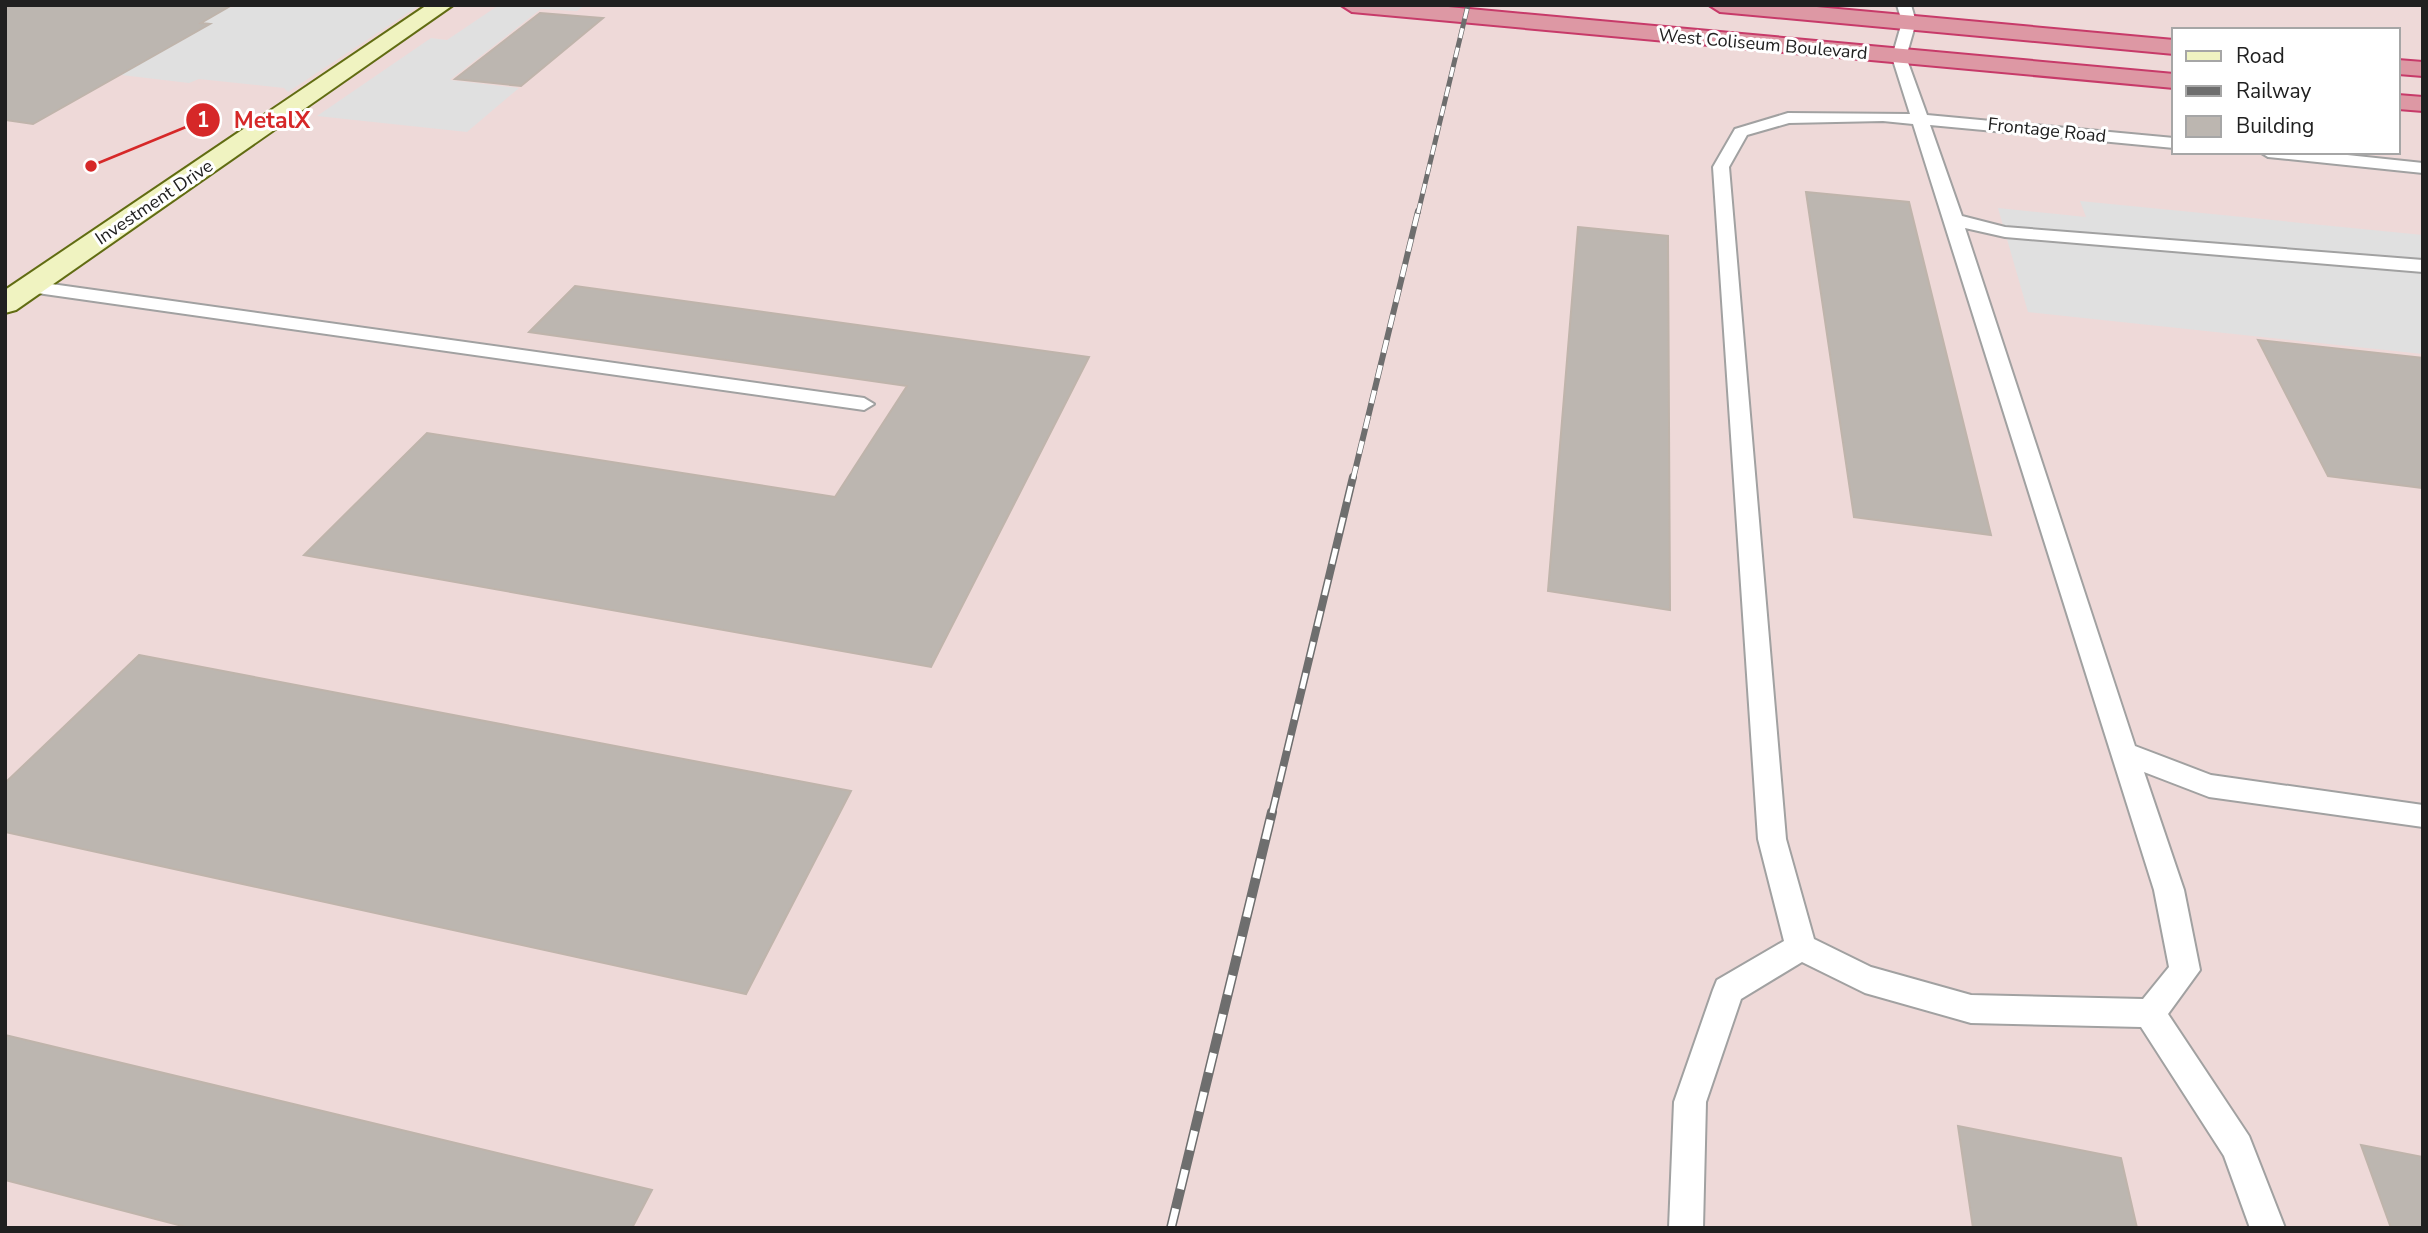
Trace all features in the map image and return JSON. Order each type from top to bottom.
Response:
[{"type":"highway","name":"West Coliseum Boulevard","points":[[1352,5],[2172,81]]},
{"type":"highway","name":"West Coliseum Boulevard","points":[[1720,5],[1907,14],[2172,47]]},
{"type":"highway","points":[[2400,67],[2423,69]]},
{"type":"highway","points":[[2400,102],[2423,104]]},
{"type":"street","name":"Investment Drive","points":[[5,304],[442,5]]},
{"type":"lane","points":[[1907,14],[1899,57],[2169,890],[2185,970],[2150,1013]]},
{"type":"lane","name":"Frontage Road","points":[[1801,947],[1772,839],[1721,167],[1741,132],[1788,118],[1920,117],[2172,143]]},
{"type":"lane","points":[[2286,154],[2423,168]]},
{"type":"lane","points":[[1953,217],[1954,220],[2004,232],[2423,266]]},
{"type":"lane","points":[[30,287],[864,404]]},
{"type":"lane","points":[[2124,753],[2209,786],[2423,816]]},
{"type":"lane","points":[[1686,1228],[1690,1102],[1728,990],[1801,947],[1865,979],[1971,1009],[2150,1013]]},
{"type":"lane","points":[[2150,1013],[2237,1147],[2268,1228]]},
{"type":"shaded area","points":[[5,5],[2423,5],[2423,1228],[5,1228]]},
{"type":"shaded area","points":[[250,5],[420,5],[288,92],[284,88],[199,79],[189,83],[96,72],[164,34],[189,36],[209,25],[201,23],[228,8]]},
{"type":"shaded area","points":[[499,5],[585,5],[577,11],[541,9],[450,80],[519,88],[467,132],[317,116],[431,38],[447,40]]},
{"type":"shaded area","points":[[2080,201],[2423,235],[2423,354],[2028,312],[1998,208],[2086,217]]},
{"type":"building","points":[[5,5],[232,5],[201,23],[210,24],[33,124],[5,120]]},
{"type":"building","points":[[540,13],[603,18],[521,86],[455,79]]},
{"type":"building","points":[[1806,192],[1909,202],[1991,535],[1854,517]]},
{"type":"building","points":[[1578,227],[1668,236],[1670,610],[1548,591]]},
{"type":"building","points":[[575,286],[1089,357],[931,667],[304,555],[427,433],[835,497],[907,386],[529,332]]},
{"type":"building","points":[[2258,340],[2423,358],[2423,488],[2328,476]]},
{"type":"building","points":[[139,655],[851,791],[746,994],[5,832],[5,783]]},
{"type":"building","points":[[5,1035],[652,1190],[632,1228],[190,1228],[5,1180]]},
{"type":"building","points":[[1958,1126],[2121,1158],[2137,1228],[1973,1228]]},
{"type":"building","points":[[2361,1145],[2423,1157],[2423,1228],[2391,1228]]},
{"type":"railway","points":[[1418,213],[1468,5]]},
{"type":"railway","points":[[1353,479],[1418,211]]},
{"type":"railway","points":[[1272,813],[1353,477]]},
{"type":"railway","points":[[1171,1228],[1272,812]]},
{"type":"place","name":"MetalX","points":[[91,166]]}]
